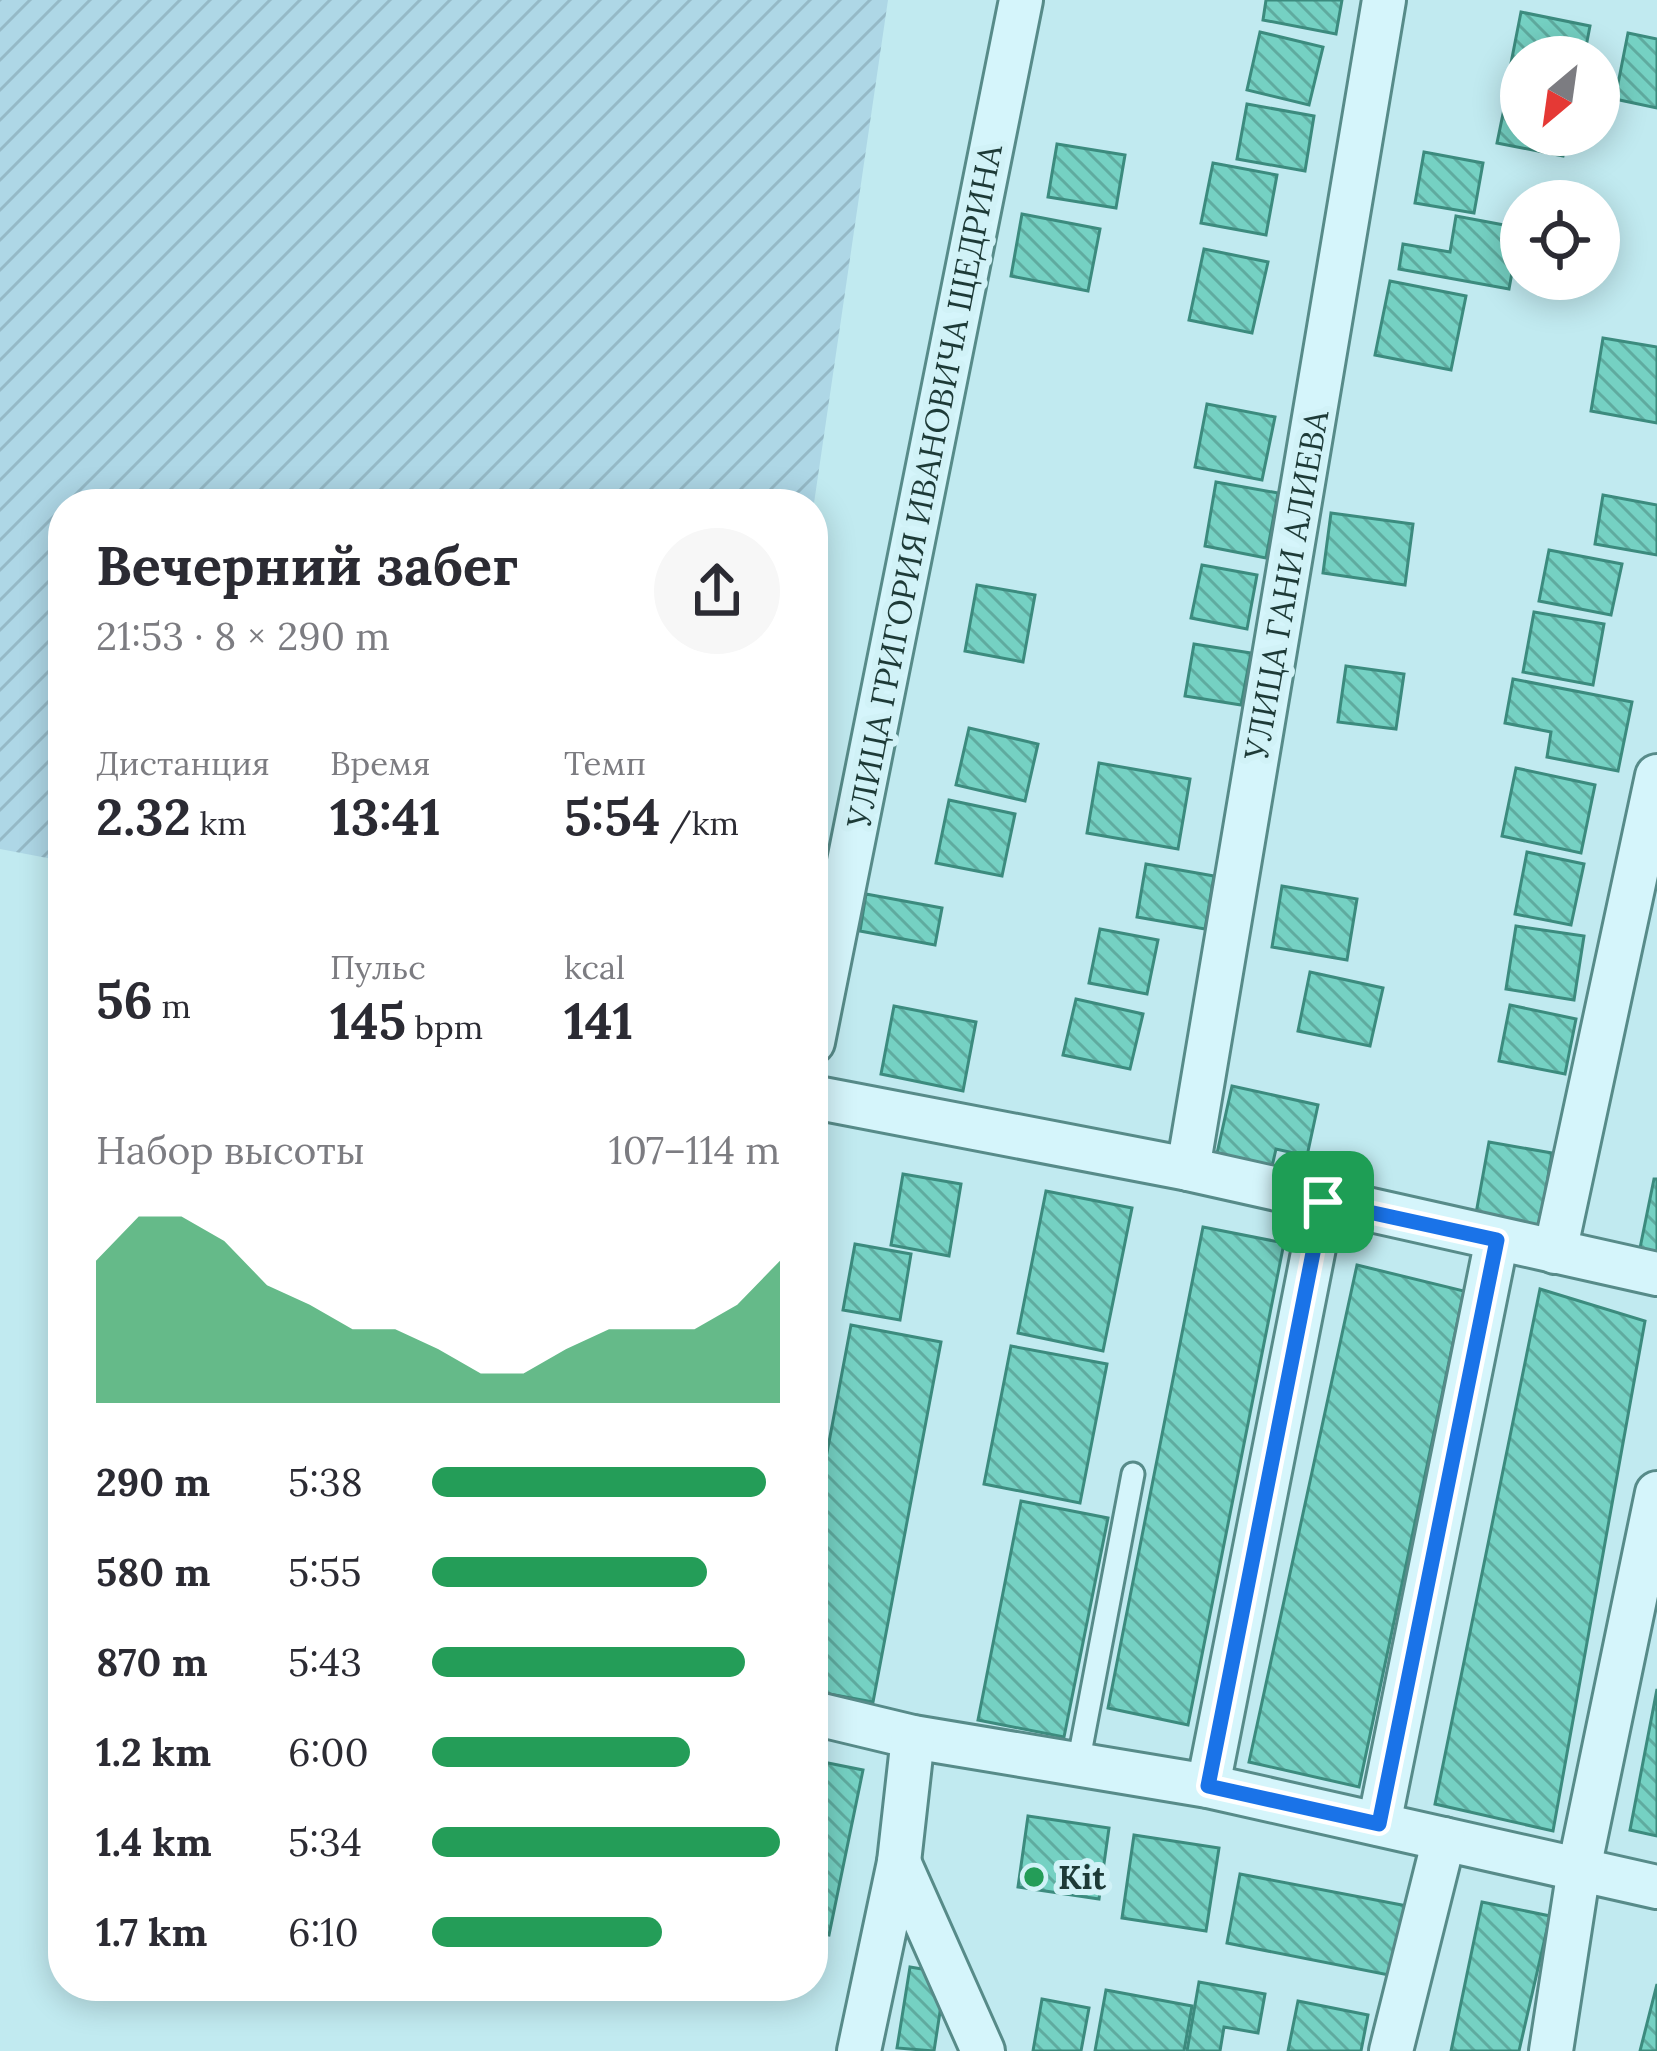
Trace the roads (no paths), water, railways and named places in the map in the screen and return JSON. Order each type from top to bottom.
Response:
[{"type":"street","name":"УЛИЦА ГРИГОРИЯ ИВАНОВИЧА ЩЕДРИНА","points":[[828,967],[1021,0]]},
{"type":"street","name":"УЛИЦА ГАНИ АЛИЕВА","points":[[1188,1169],[1384,0]]},
{"type":"street","points":[[1556,1252],[1657,776]]},
{"type":"street","points":[[828,1100],[1188,1169],[1657,1274]]},
{"type":"street","points":[[1208,1786],[1323,1202]]},
{"type":"street","points":[[1379,1824],[1497,1240]]},
{"type":"street","points":[[1551,2051],[1579,1869],[1657,1493]]},
{"type":"street","points":[[828,1717],[914,1737],[1208,1786],[1657,1887]]},
{"type":"street","points":[[859,2051],[899,1862],[914,1737]]},
{"type":"street","points":[[1391,2051],[1444,1839]]},
{"type":"street","points":[[899,1862],[983,2051]]},
{"type":"lane","points":[[1078,1763],[1133,1474]]},
{"type":"place","name":"Kit","points":[[1034,1877]]}]
